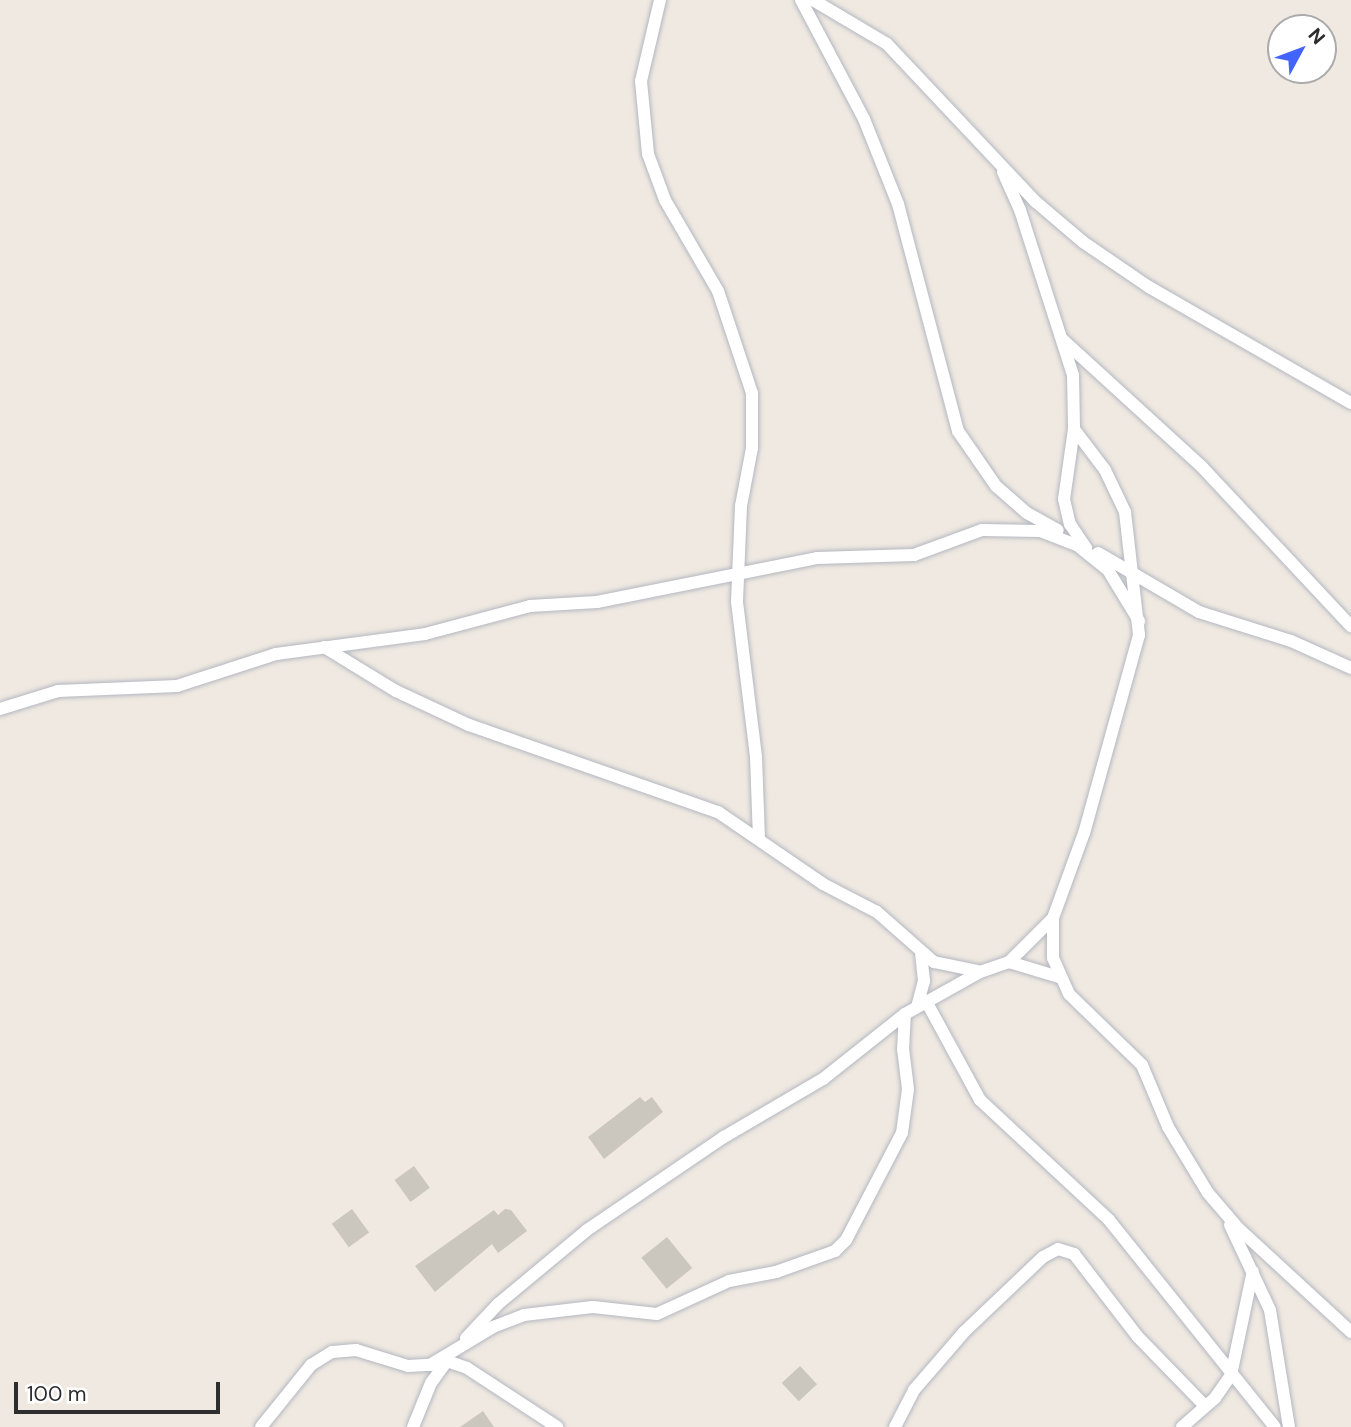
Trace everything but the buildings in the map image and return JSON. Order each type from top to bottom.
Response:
[{"type":"street","points":[[660,0],[641,81],[648,154],[665,200],[718,291],[752,393],[752,447],[741,506],[737,573],[739,634],[756,757],[759,838]]},
{"type":"street","points":[[801,0],[864,119],[898,204],[947,400],[961,439],[984,474],[1011,500],[1199,612],[1291,642],[1351,668]]},
{"type":"street","points":[[813,0],[887,44],[1059,224],[1120,269],[1351,403]]},
{"type":"street","points":[[993,154],[1020,210],[1063,340],[1075,393],[1074,429],[1064,499],[1081,543],[1121,585],[1139,621]]},
{"type":"street","points":[[1063,340],[1202,467],[1351,626]]},
{"type":"street","points":[[1074,429],[1116,490],[1130,535],[1139,621],[1137,648],[1095,798],[1053,918],[1053,958],[1059,977],[1082,1009],[1129,1049],[1142,1065],[1180,1150],[1224,1213],[1253,1270],[1276,1331],[1289,1427]]},
{"type":"street","points":[[0,709],[58,691],[177,686],[260,657],[425,634],[501,611],[597,602],[830,557],[914,555],[965,534],[1000,529],[1040,531],[1094,556]]},
{"type":"street","points":[[324,647],[397,691],[469,725],[696,801],[759,838],[823,884],[877,912],[921,954],[949,968],[980,972]]},
{"type":"street","points":[[413,1427],[431,1383],[449,1359],[498,1304],[587,1230],[715,1143],[815,1085],[916,1007],[980,972],[1009,962],[1053,918]]},
{"type":"street","points":[[261,1427],[311,1364],[332,1352],[356,1350],[419,1367],[449,1359],[493,1327],[524,1315],[593,1307],[657,1314],[729,1281],[776,1272],[835,1251],[846,1240],[902,1133],[908,1104],[902,1038],[924,981],[921,954]]},
{"type":"street","points":[[1009,962],[1059,977]]},
{"type":"street","points":[[916,1007],[980,1100],[1109,1220],[1275,1427]]},
{"type":"street","points":[[1224,1213],[1351,1332]]},
{"type":"street","points":[[895,1427],[914,1390],[964,1332],[1043,1257],[1058,1249],[1074,1254],[1138,1337],[1205,1406]]},
{"type":"street","points":[[1182,1427],[1205,1406],[1231,1375],[1253,1270]]},
{"type":"street","points":[[449,1359],[477,1374],[557,1427]]}]
